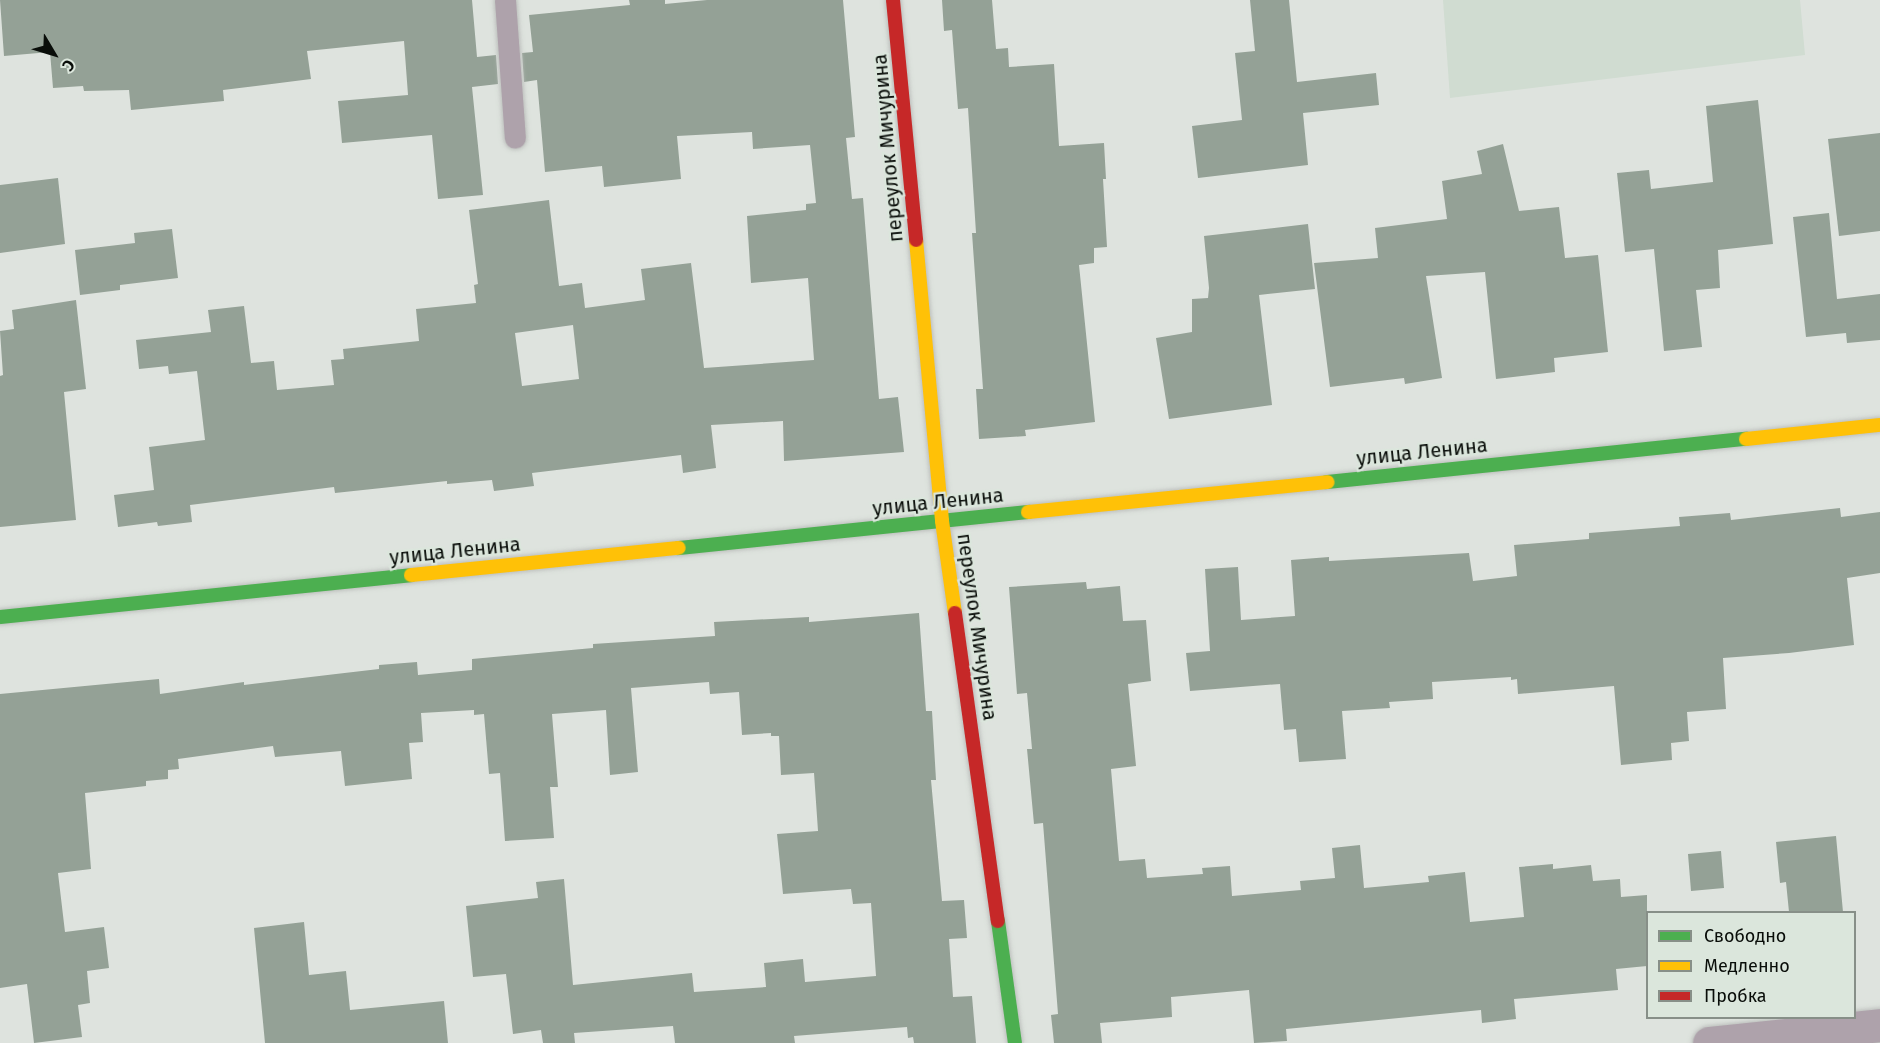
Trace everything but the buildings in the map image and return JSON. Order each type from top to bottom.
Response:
[{"type":"street","name":"переулок Мичурина","points":[[893,0],[942,521],[1015,1043]]},
{"type":"street","name":"улица Ленина","points":[[0,616],[1880,425]]},
{"type":"street","points":[[1709,1043],[1880,1025]]},
{"type":"lane","points":[[506,0],[515,138]]},
{"type":"shaded area","points":[[1443,0],[1800,0],[1805,55],[1450,98]]},
{"type":"traffic: fast","points":[[1327,482],[1746,439]]},
{"type":"traffic: fast","points":[[679,548],[1028,512]]},
{"type":"traffic: fast","points":[[0,617],[411,575]]},
{"type":"traffic: fast","points":[[998,921],[1015,1043]]},
{"type":"traffic: slow","points":[[916,240],[942,521],[955,613]]},
{"type":"traffic: slow","points":[[1746,439],[1880,425]]},
{"type":"traffic: slow","points":[[1028,512],[1327,482]]},
{"type":"traffic: slow","points":[[411,575],[679,548]]},
{"type":"traffic: jam","points":[[893,0],[916,240]]},
{"type":"traffic: jam","points":[[955,613],[998,921]]}]
